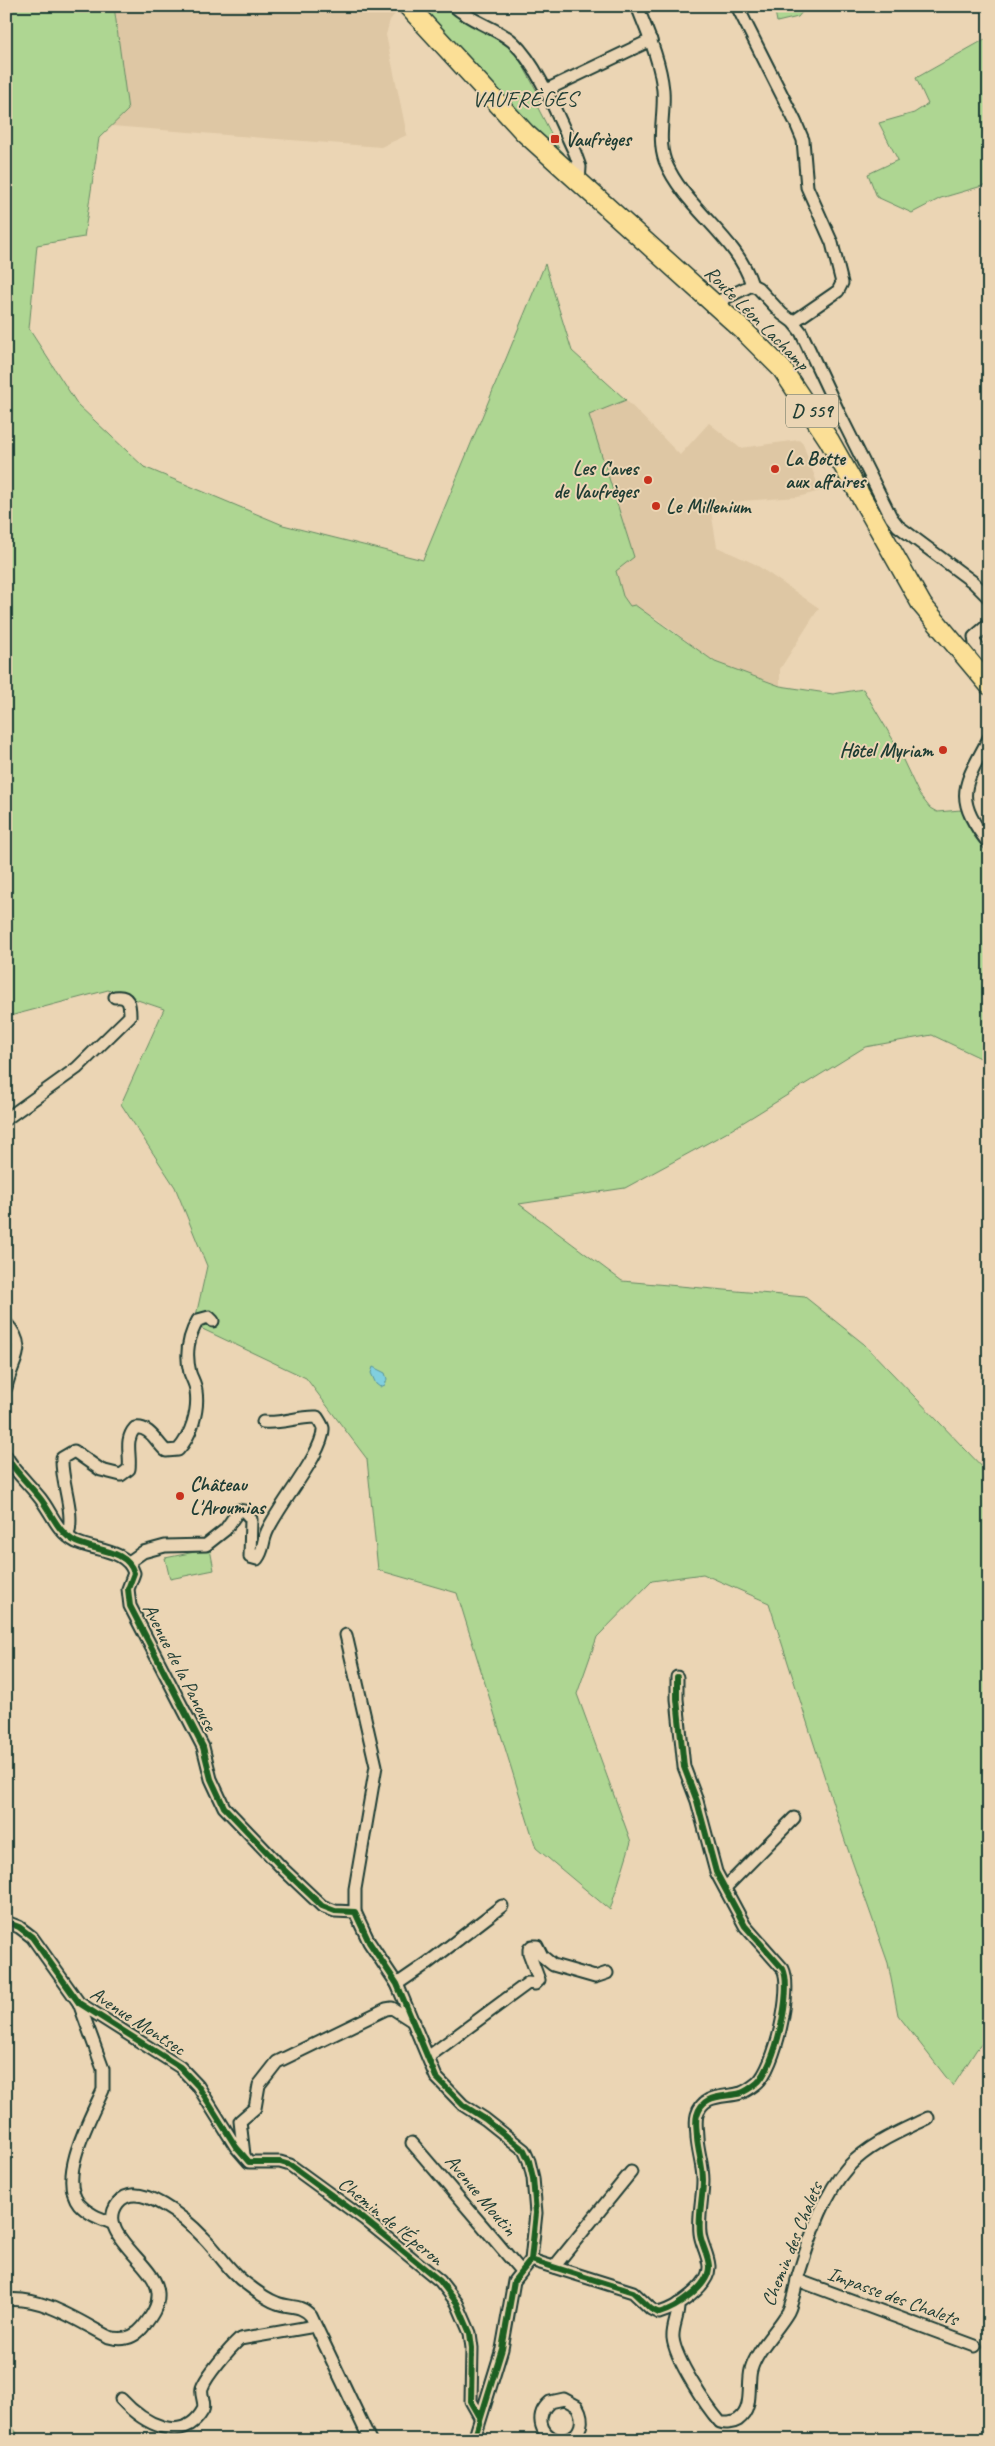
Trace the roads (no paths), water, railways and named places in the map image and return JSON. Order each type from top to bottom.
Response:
[{"type":"main road","name":"Route Léon Lachamp","points":[[408,6],[525,133],[782,369],[829,440],[922,605],[989,685]]},
{"type":"street","points":[[454,6],[462,13],[512,41],[525,57],[575,153],[580,167],[578,183]]},
{"type":"street","points":[[637,6],[658,61],[663,90],[662,126],[665,161],[680,187],[734,252],[749,273],[752,285],[758,288],[782,314],[793,322],[813,356],[838,413],[891,517],[898,526],[973,582],[989,598]]},
{"type":"street","points":[[737,6],[803,140],[807,187],[832,243],[842,283],[838,291],[793,322]]},
{"type":"street","points":[[544,91],[651,40]]},
{"type":"street","points":[[713,304],[752,285]]},
{"type":"street","points":[[989,624],[974,637],[975,643],[989,660]]},
{"type":"street","points":[[989,738],[965,784],[964,800],[975,826],[989,844]]},
{"type":"street","points":[[6,1119],[77,1068],[122,1026],[130,1016],[130,1005],[127,999],[121,996],[115,997]]},
{"type":"street","points":[[68,1536],[71,1527],[62,1458],[74,1452],[101,1470],[121,1475],[129,1470],[128,1441],[130,1434],[135,1428],[141,1427],[147,1429],[166,1451],[178,1450],[191,1433],[197,1394],[190,1372],[189,1335],[198,1320],[208,1317],[212,1322]]},
{"type":"street","points":[[6,1324],[15,1333],[18,1359],[9,1374],[6,1388]]},
{"type":"street","points":[[6,1456],[41,1499],[55,1525],[76,1542],[118,1555],[129,1562],[143,1552],[165,1546],[206,1545],[225,1530],[239,1510],[244,1511],[250,1519],[250,1557],[256,1558],[263,1552],[266,1534],[309,1464],[320,1442],[323,1428],[318,1417],[306,1417],[277,1424],[263,1422]]},
{"type":"street","name":"Avenue de la Panouse","points":[[129,1562],[134,1573],[128,1589],[130,1606],[203,1747],[211,1779],[224,1807],[284,1870],[322,1906],[335,1911],[355,1912]]},
{"type":"street","points":[[346,1634],[376,1766],[355,1889],[355,1912],[369,1942],[397,1984],[436,2077],[463,2106],[485,2119],[516,2143],[529,2161],[533,2178],[536,2213],[530,2260],[514,2281],[510,2293],[507,2327],[502,2349],[474,2440]]},
{"type":"street","points":[[530,2260],[633,2292],[655,2312],[665,2311],[678,2304],[698,2288],[708,2274],[709,2265],[699,2226],[703,2177],[697,2116],[705,2102],[713,2097],[740,2094],[761,2080],[772,2057],[781,2023],[786,1976],[783,1968],[745,1926],[725,1888],[711,1856],[706,1828],[684,1768],[677,1706],[677,1677]]},
{"type":"street","points":[[725,1888],[794,1818]]},
{"type":"street","points":[[397,1984],[502,1906]]},
{"type":"street","name":"Avenue Montsec","points":[[6,1922],[19,1927],[32,1937],[79,2003],[180,2067],[198,2086],[244,2156]]},
{"type":"street","points":[[428,2057],[528,1983],[534,1984],[539,1980],[529,1953],[529,1949],[532,1946],[536,1946],[542,1956],[553,1965],[595,1977],[607,1973]]},
{"type":"street","points":[[79,2003],[103,2068],[104,2079],[103,2090],[76,2154],[72,2187],[80,2205],[94,2217],[112,2223]]},
{"type":"street","points":[[244,2156],[239,2124],[254,2108],[259,2085],[277,2062],[386,2009],[392,2008],[414,2022]]},
{"type":"street","name":"Chemin des Chalets","points":[[678,2304],[673,2335],[678,2358],[715,2417],[720,2422],[730,2423],[738,2420],[746,2410],[752,2368],[788,2311],[807,2247],[829,2192],[848,2166],[884,2140],[928,2118]]},
{"type":"street","name":"Avenue Moutin","points":[[412,2143],[521,2271]]},
{"type":"street","name":"Chemin de l'Éperon","points":[[244,2156],[253,2163],[280,2162],[290,2166],[364,2219],[440,2282],[457,2303],[470,2333],[472,2348],[471,2401],[480,2417]]},
{"type":"street","points":[[554,2267],[631,2172]]},
{"type":"street","points":[[6,2300],[25,2300],[47,2306],[118,2340],[134,2335],[153,2313],[158,2303],[158,2292],[152,2278],[116,2232],[112,2223],[118,2204],[122,2200],[137,2195],[156,2200],[204,2238],[245,2283],[278,2303],[305,2309],[370,2440]]},
{"type":"street","name":"Impasse des Chalets","points":[[797,2280],[975,2346]]},
{"type":"street","points":[[121,2399],[136,2416],[158,2432],[172,2437],[180,2436],[195,2424],[204,2408],[202,2393],[205,2383],[240,2339],[315,2326]]},
{"type":"street","points":[[553,2439],[542,2427],[542,2413],[550,2402],[564,2399],[577,2406],[582,2419],[578,2433],[566,2440]]},
{"type":"water","points":[[373,1367],[385,1373],[387,1379],[385,1385],[380,1387],[376,1384],[371,1373]]},
{"type":"place","name":"Vaufrèges","points":[[555,139]]},
{"type":"place","name":"La Botte aux affaires","points":[[775,469]]},
{"type":"place","name":"Les Caves de Vaufrèges","points":[[648,480]]},
{"type":"place","name":"Le Millenium","points":[[656,506]]},
{"type":"place","name":"Hôtel Myriam","points":[[943,750]]},
{"type":"place","name":"Château L'Aroumias","points":[[180,1496]]},
{"type":"district","name":"VAUFRÈGES","points":[[525,99]]}]
